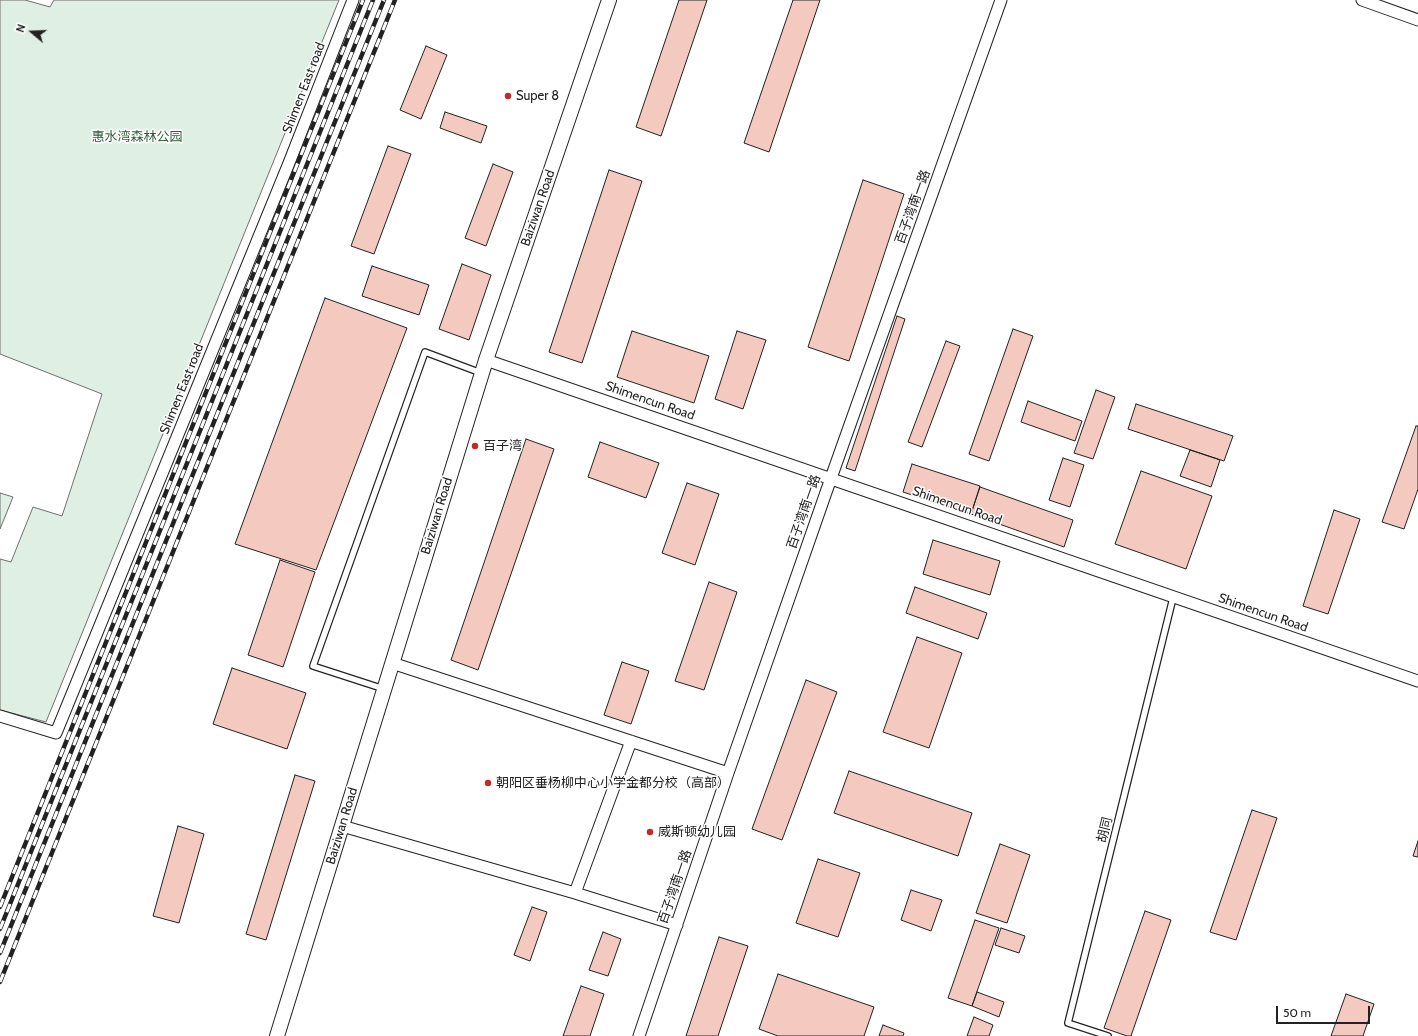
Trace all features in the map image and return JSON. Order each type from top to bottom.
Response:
[{"type":"street","name":"Shimen East road","points":[[0,716],[56,733],[290,163],[354,0]]},
{"type":"street","name":"Baiziwan Road","points":[[277,1036],[484,366],[609,0]]},
{"type":"street","name":"百子湾南一路","points":[[639,1036],[728,773],[831,478],[1001,0]]},
{"type":"street","points":[[1367,1],[1418,20]]},
{"type":"street","name":"Shimencun Road","points":[[484,366],[831,478],[1418,681]]},
{"type":"street","points":[[392,663],[728,773]]},
{"type":"street","points":[[575,893],[631,741]]},
{"type":"street","points":[[342,826],[575,893],[677,925]]},
{"type":"lane","points":[[384,689],[313,666],[425,352],[484,366]]},
{"type":"lane","name":"胡同","points":[[1108,1036],[1068,1023],[1172,602]]},
{"type":"green space","name":"惠水湾森林公园","points":[[0,0],[25,0],[50,7],[54,0],[339,0],[46,722],[0,710],[0,559],[11,562],[33,507],[62,516],[102,394],[0,354]]},
{"type":"green space","points":[[0,493],[13,497],[0,529]]},
{"type":"building","points":[[679,0],[707,0],[661,136],[636,127]]},
{"type":"building","points":[[793,0],[820,0],[769,152],[744,143]]},
{"type":"building","points":[[426,46],[447,55],[421,119],[400,110]]},
{"type":"building","points":[[445,112],[487,126],[481,143],[440,128]]},
{"type":"building","points":[[388,146],[411,154],[374,254],[351,246]]},
{"type":"building","points":[[493,164],[513,172],[486,246],[465,238]]},
{"type":"building","points":[[609,170],[642,181],[582,363],[549,352]]},
{"type":"building","points":[[863,180],[904,194],[849,361],[808,347]]},
{"type":"building","points":[[462,264],[491,275],[469,340],[439,329]]},
{"type":"building","points":[[372,266],[429,285],[419,315],[362,296]]},
{"type":"building","points":[[325,298],[407,328],[316,570],[235,544]]},
{"type":"building","points":[[897,316],[905,319],[855,471],[846,468]]},
{"type":"building","points":[[1013,329],[1033,336],[989,461],[969,454]]},
{"type":"building","points":[[632,331],[709,356],[694,403],[617,377]]},
{"type":"building","points":[[737,331],[766,340],[743,409],[715,399]]},
{"type":"building","points":[[946,341],[960,346],[922,447],[908,442]]},
{"type":"building","points":[[1096,390],[1115,397],[1093,459],[1074,453]]},
{"type":"building","points":[[1028,401],[1082,421],[1075,441],[1021,422]]},
{"type":"building","points":[[1136,404],[1233,436],[1224,461],[1128,429]]},
{"type":"building","points":[[1416,426],[1418,426],[1418,489],[1404,529],[1382,522]]},
{"type":"building","points":[[526,439],[554,449],[478,670],[451,660]]},
{"type":"building","points":[[600,442],[659,463],[646,498],[588,477]]},
{"type":"building","points":[[1190,450],[1220,460],[1211,487],[1180,476]]},
{"type":"building","points":[[1063,458],[1084,465],[1070,507],[1049,500]]},
{"type":"building","points":[[912,464],[980,486],[971,514],[903,492]]},
{"type":"building","points":[[1141,471],[1212,496],[1186,569],[1115,544]]},
{"type":"building","points":[[687,483],[719,494],[695,565],[662,553]]},
{"type":"building","points":[[980,487],[1073,520],[1064,547],[971,514]]},
{"type":"building","points":[[1334,510],[1360,519],[1328,614],[1303,606]]},
{"type":"building","points":[[933,540],[1000,561],[990,595],[923,574]]},
{"type":"building","points":[[280,560],[315,572],[283,667],[248,655]]},
{"type":"building","points":[[709,582],[737,592],[704,690],[675,681]]},
{"type":"building","points":[[915,587],[987,613],[978,639],[906,613]]},
{"type":"building","points":[[917,637],[962,653],[929,748],[883,732]]},
{"type":"building","points":[[622,662],[649,671],[631,724],[604,715]]},
{"type":"building","points":[[232,668],[306,693],[287,749],[213,724]]},
{"type":"building","points":[[806,680],[837,692],[782,840],[752,829]]},
{"type":"building","points":[[849,771],[972,813],[958,856],[834,813]]},
{"type":"building","points":[[295,775],[315,781],[266,940],[246,934]]},
{"type":"building","points":[[1252,810],[1277,818],[1236,940],[1210,932]]},
{"type":"building","points":[[178,826],[204,834],[179,923],[153,916]]},
{"type":"building","points":[[1418,841],[1418,857],[1413,856]]},
{"type":"building","points":[[1000,844],[1030,855],[1007,923],[976,913]]},
{"type":"building","points":[[818,859],[860,873],[838,937],[796,923]]},
{"type":"building","points":[[911,890],[942,900],[931,931],[901,920]]},
{"type":"building","points":[[532,907],[547,912],[530,961],[514,955]]},
{"type":"building","points":[[1145,911],[1171,920],[1131,1036],[1127,1036],[1104,1028]]},
{"type":"building","points":[[975,920],[999,928],[972,1006],[948,998]]},
{"type":"building","points":[[1001,928],[1025,936],[1019,953],[995,945]]},
{"type":"building","points":[[603,932],[621,939],[608,976],[589,970]]},
{"type":"building","points":[[719,937],[748,946],[718,1036],[686,1036]]},
{"type":"building","points":[[778,974],[874,1007],[864,1036],[778,1036],[759,1029]]},
{"type":"building","points":[[581,986],[604,994],[590,1036],[563,1036]]},
{"type":"building","points":[[977,992],[1004,1002],[999,1017],[972,1006]]},
{"type":"building","points":[[1346,994],[1374,1004],[1363,1036],[1331,1036]]},
{"type":"building","points":[[974,1017],[993,1025],[989,1036],[967,1036]]},
{"type":"building","points":[[883,1025],[904,1033],[903,1036],[879,1036]]},
{"type":"railway","points":[[0,907],[363,0]]},
{"type":"railway","points":[[0,929],[373,0]]},
{"type":"railway","points":[[0,953],[384,0]]},
{"type":"railway","points":[[0,982],[395,0]]},
{"type":"place","name":"Super 8","points":[[508,96]]},
{"type":"place","name":"百子湾","points":[[475,446]]},
{"type":"place","name":"朝阳区垂杨柳中心小学金都分校（高部）","points":[[488,783]]},
{"type":"place","name":"威斯顿幼儿园","points":[[650,832]]}]
